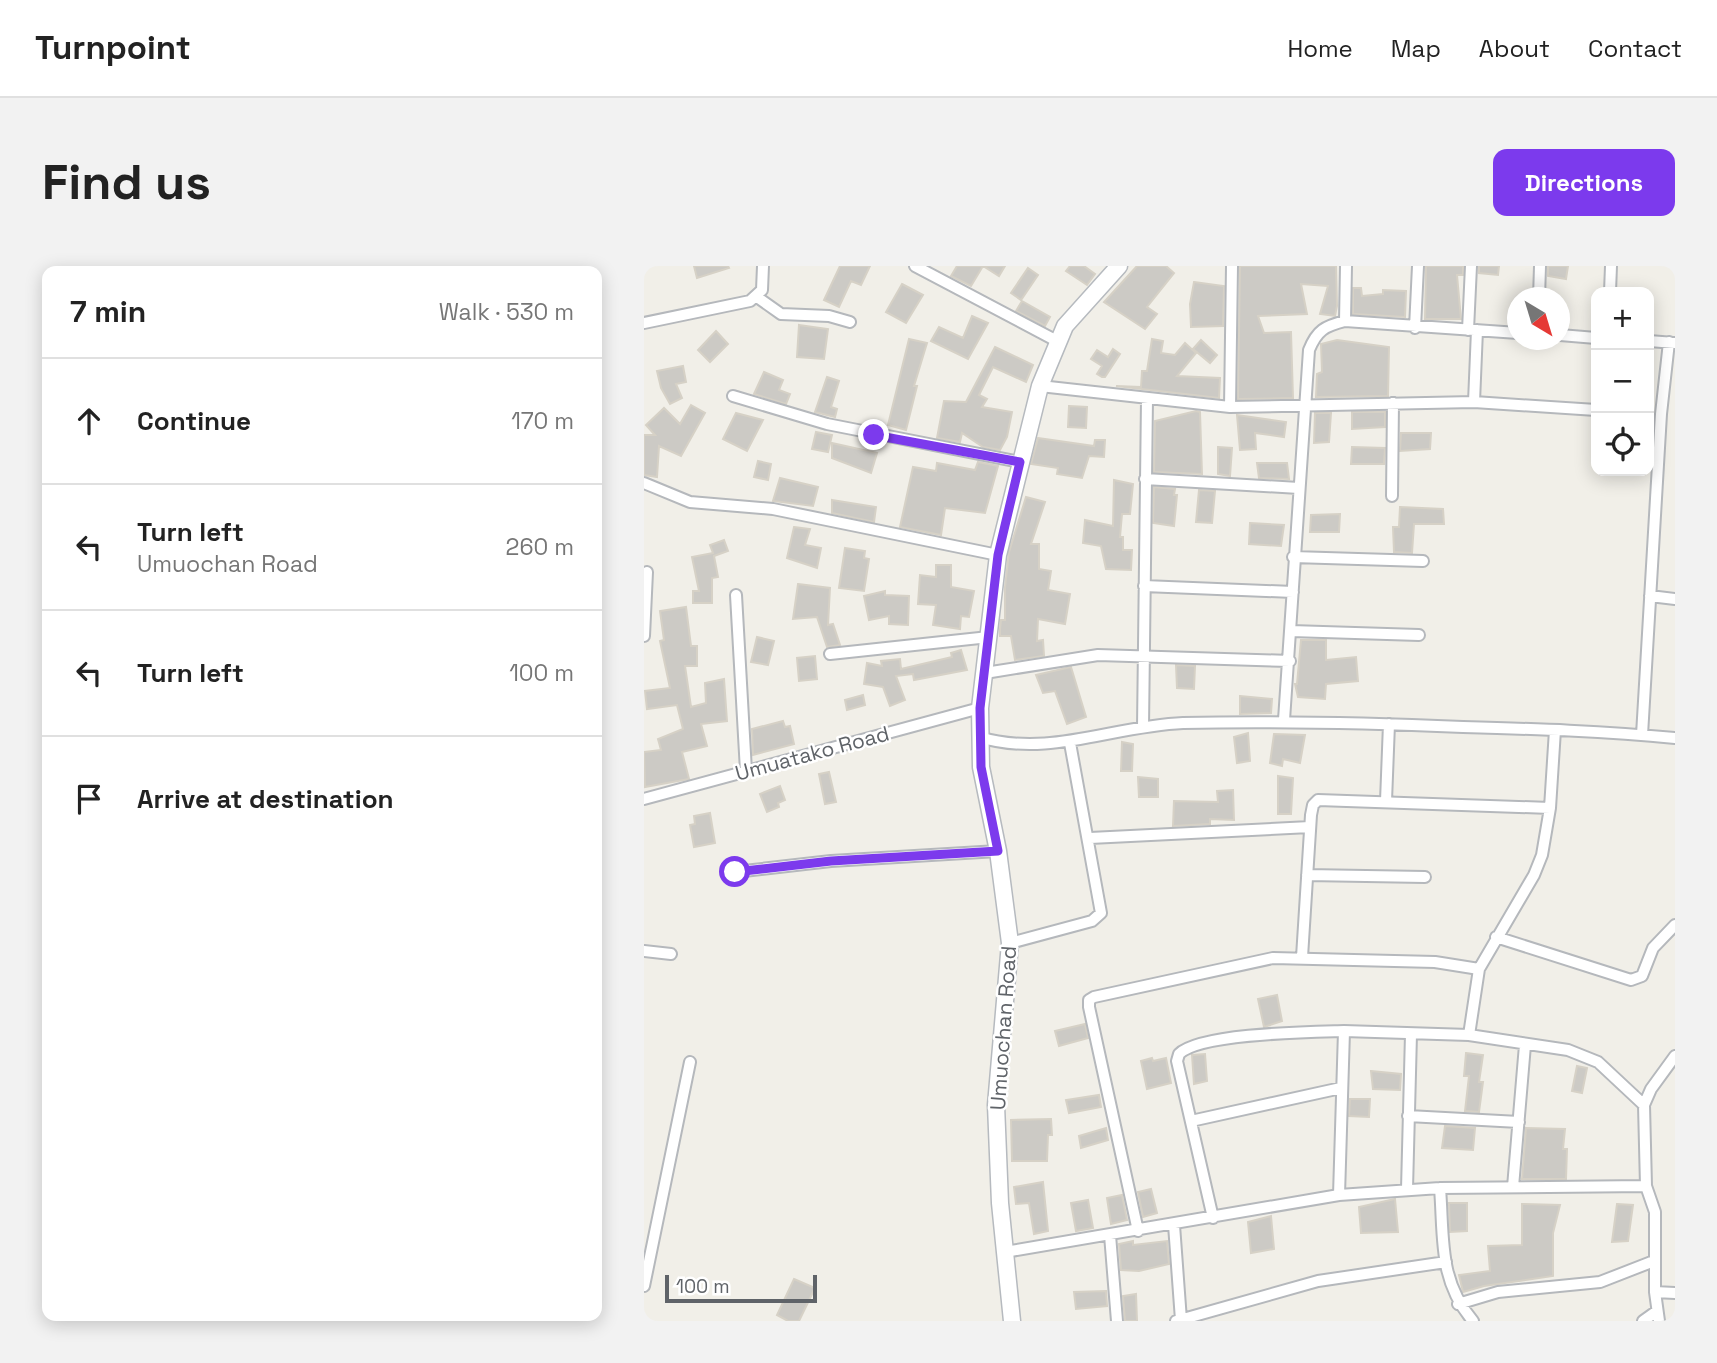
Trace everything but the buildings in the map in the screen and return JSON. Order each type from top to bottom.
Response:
[{"type":"street","points":[[644,323],[757,297],[762,290],[763,266]]},
{"type":"street","points":[[915,266],[1057,341]]},
{"type":"street","name":"Umuochan Road","points":[[1012,1321],[996,1105],[1010,943],[998,851],[981,767],[980,708],[998,555],[1040,386],[1057,341],[1077,311],[1119,266]]},
{"type":"street","points":[[1230,407],[1232,266]]},
{"type":"street","points":[[1345,321],[1346,266]]},
{"type":"street","points":[[1415,328],[1418,266]]},
{"type":"street","points":[[1471,266],[1474,402]]},
{"type":"street","points":[[1539,287],[1540,266]]},
{"type":"street","points":[[1610,287],[1611,266]]},
{"type":"street","points":[[757,297],[781,314],[829,316],[849,322]]},
{"type":"street","points":[[1284,720],[1309,350],[1315,335],[1325,326],[1345,321],[1415,328],[1507,332]]},
{"type":"street","points":[[1570,336],[1591,338]]},
{"type":"street","points":[[1642,735],[1661,414],[1672,342],[1654,341]]},
{"type":"street","points":[[1040,386],[1230,407],[1474,402],[1591,410]]},
{"type":"street","points":[[733,396],[827,424],[1020,462]]},
{"type":"street","points":[[1143,727],[1147,399]]},
{"type":"street","points":[[1392,496],[1394,403]]},
{"type":"street","points":[[1654,413],[1661,414]]},
{"type":"street","points":[[1144,479],[1299,488]]},
{"type":"street","points":[[644,483],[690,502],[773,509],[998,555]]},
{"type":"street","points":[[1293,556],[1423,561]]},
{"type":"street","points":[[644,636],[647,572]]},
{"type":"street","points":[[1144,586],[1293,592]]},
{"type":"street","points":[[736,595],[746,771]]},
{"type":"street","points":[[1650,596],[1675,598]]},
{"type":"street","points":[[1291,631],[1419,635]]},
{"type":"street","points":[[830,654],[989,637]]},
{"type":"street","points":[[985,673],[1098,655],[1290,661]]},
{"type":"street","name":"Umuatako Road","points":[[644,799],[980,708]]},
{"type":"street","points":[[979,737],[1010,745],[1070,743],[1143,727],[1284,720],[1555,730],[1675,738]]},
{"type":"street","points":[[1386,802],[1389,724]]},
{"type":"street","points":[[1469,1035],[1479,969],[1534,875],[1542,855],[1550,808],[1555,730]]},
{"type":"street","points":[[1010,943],[1098,918],[1101,913],[1090,838],[1070,743]]},
{"type":"street","points":[[1302,957],[1312,805],[1318,800],[1550,808]]},
{"type":"street","points":[[1090,838],[1310,827]]},
{"type":"street","points":[[735,872],[831,861],[998,851]]},
{"type":"street","points":[[1307,875],[1425,877]]},
{"type":"street","points":[[1496,937],[1632,980],[1642,976],[1653,948],[1675,925]]},
{"type":"street","points":[[644,951],[671,954]]},
{"type":"street","points":[[1138,1231],[1089,1000],[1246,962],[1302,957],[1435,962],[1479,969]]},
{"type":"street","points":[[1339,1195],[1344,1031]]},
{"type":"street","points":[[1213,1217],[1177,1061],[1184,1049],[1271,1034],[1344,1031],[1469,1035],[1584,1055],[1598,1062],[1644,1105]]},
{"type":"street","points":[[1407,1189],[1411,1034]]},
{"type":"street","points":[[1513,1187],[1525,1045]]},
{"type":"street","points":[[1643,1321],[1658,1316],[1654,1261],[1655,1212],[1646,1186],[1644,1105],[1651,1089],[1675,1057]]},
{"type":"street","points":[[644,1286],[690,1062]]},
{"type":"street","points":[[1191,1121],[1341,1088]]},
{"type":"street","points":[[1408,1116],[1518,1122]]},
{"type":"street","points":[[1005,1252],[1339,1195],[1440,1188],[1646,1186]]},
{"type":"street","points":[[1440,1188],[1451,1290],[1458,1304],[1473,1321]]},
{"type":"street","points":[[1174,1224],[1179,1320],[1318,1281],[1447,1262]]},
{"type":"street","points":[[1110,1235],[1117,1321]]},
{"type":"street","points":[[1458,1304],[1498,1292],[1600,1282],[1654,1261]]},
{"type":"street","points":[[1655,1292],[1675,1293]]},
{"type":"route","points":[[735,872],[867,858],[998,851],[981,767],[980,708],[998,555],[1020,462],[874,435]]}]
